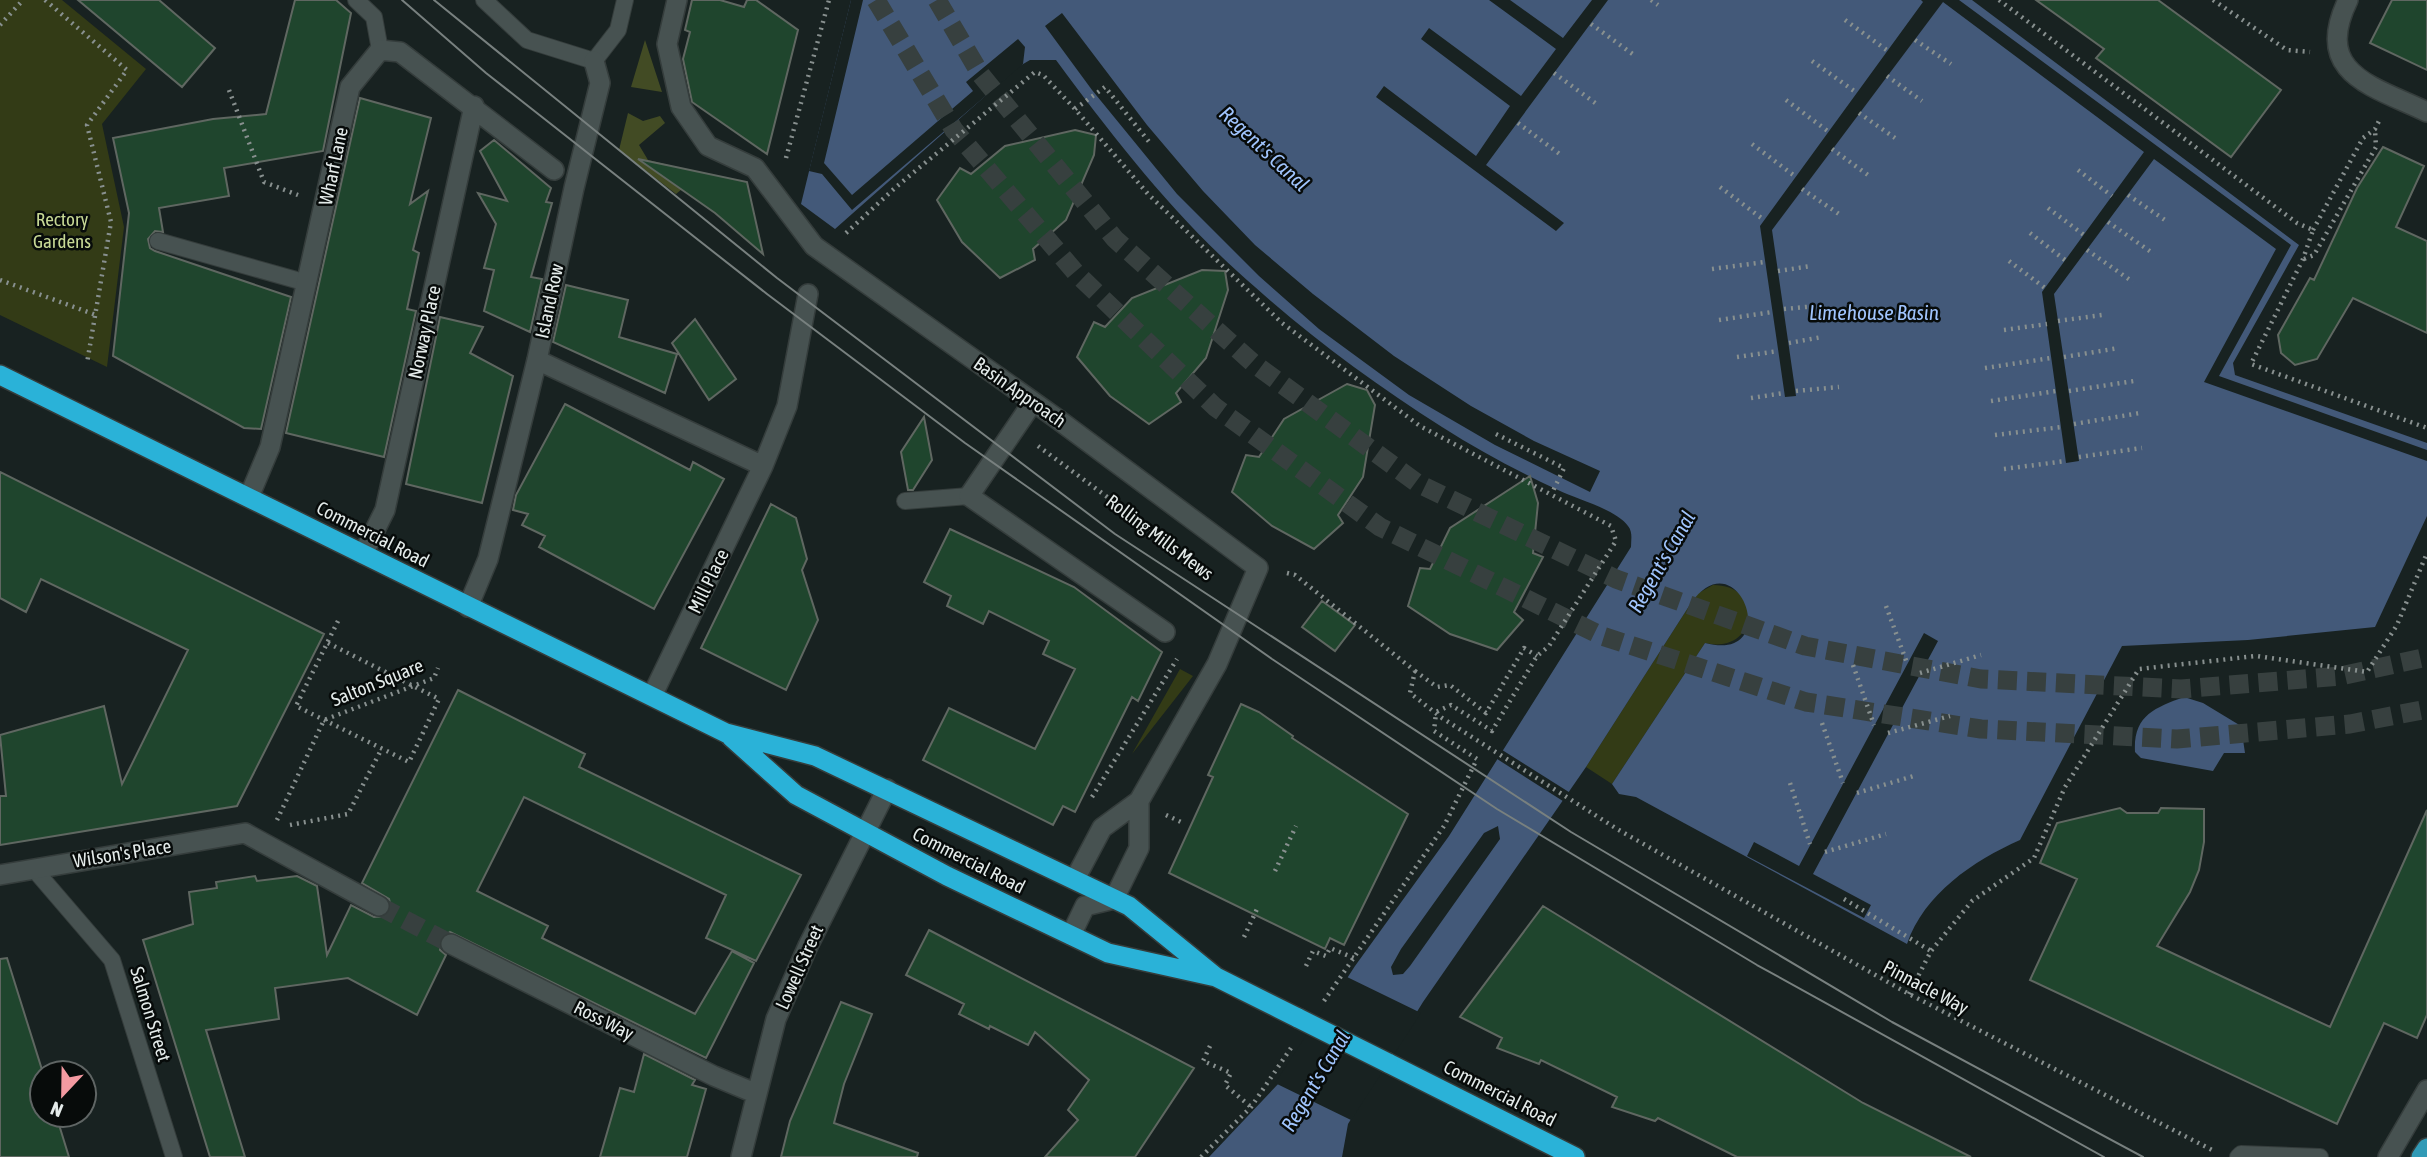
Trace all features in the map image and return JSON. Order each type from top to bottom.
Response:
[{"type":"highway","name":"Commercial Road","points":[[0,375],[726,733],[815,756],[1075,879],[1129,906],[1216,977],[1575,1157]]},
{"type":"highway","name":"Commercial Road","points":[[726,733],[796,795],[947,876],[1108,953],[1216,977]]},
{"type":"main road","points":[[2421,1157],[2427,1148]]},
{"type":"street","name":"Basin Approach","points":[[677,0],[667,44],[681,107],[708,146],[755,168],[814,246],[1033,402],[1258,568]]},
{"type":"street","points":[[2348,0],[2336,35],[2339,55],[2354,76],[2427,112]]},
{"type":"street","points":[[380,50],[400,52],[474,106],[554,170]]},
{"type":"street","name":"Wharf Lane","points":[[249,497],[270,447],[350,87],[380,50]]},
{"type":"street","name":"Island Row","points":[[468,607],[488,559],[537,360],[600,83],[594,61]]},
{"type":"street","name":"Norway Place","points":[[363,554],[385,510],[474,106]]},
{"type":"street","name":"Mill Place","points":[[652,696],[763,466],[787,406],[808,294]]},
{"type":"street","points":[[537,360],[763,466]]},
{"type":"street","points":[[1033,402],[969,496],[1165,632]]},
{"type":"street","points":[[1075,879],[1102,828],[1139,801],[1217,664],[1258,568]]},
{"type":"street","name":"Lowell Street","points":[[741,1157],[776,1019],[808,946],[887,789]]},
{"type":"street","points":[[1071,935],[1085,906],[1114,899],[1139,848],[1139,801]]},
{"type":"street","name":"Wilson's Place","points":[[0,875],[245,833],[379,906]]},
{"type":"street","name":"Ross Way","points":[[451,944],[714,1076],[757,1094]]},
{"type":"street","points":[[2388,1157],[2427,1090]]},
{"type":"lane","points":[[356,0],[374,17],[380,50]]},
{"type":"lane","points":[[484,0],[527,40],[594,61],[618,30],[625,0]]},
{"type":"lane","points":[[158,241],[307,283]]},
{"type":"lane","points":[[905,500],[969,496]]},
{"type":"lane","name":"Salmon Street","points":[[33,868],[112,960],[174,1157]]},
{"type":"lane","points":[[2238,1157],[2241,1154],[2320,1157]]},
{"type":"path","points":[[0,25],[23,0]]},
{"type":"path","points":[[44,0],[127,71],[87,125],[111,222],[87,363]]},
{"type":"path","points":[[780,204],[778,186],[829,0]]},
{"type":"path","points":[[1651,0],[1658,5]]},
{"type":"path","points":[[1999,0],[2297,223],[2314,230]]},
{"type":"path","points":[[2213,0],[2287,50],[2339,55]]},
{"type":"path","points":[[1845,20],[1888,51]]},
{"type":"path","points":[[1591,23],[1634,55]]},
{"type":"path","points":[[1915,40],[1951,64]]},
{"type":"path","points":[[1812,61],[1857,93]]},
{"type":"path","points":[[824,253],[896,187],[1029,74],[1035,72],[1043,75],[1075,109],[1147,194],[1282,323],[1420,426],[1553,491],[1611,526],[1616,536],[1549,646],[1537,656],[1492,731],[1451,705],[1436,712],[1434,732],[1477,759],[1444,826],[1343,974]]},
{"type":"path","points":[[1554,74],[1598,105]]},
{"type":"path","points":[[1888,76],[1922,101]]},
{"type":"path","points":[[1075,109],[1105,87],[1150,143]]},
{"type":"path","points":[[229,90],[264,182],[325,204]]},
{"type":"path","points":[[2303,259],[2314,255],[2376,147],[2375,130],[2390,94]]},
{"type":"path","points":[[1786,100],[1829,132]]},
{"type":"path","points":[[1859,113],[1895,138]]},
{"type":"path","points":[[1518,123],[1561,155]]},
{"type":"path","points":[[2375,130],[2363,138],[2314,230],[2303,259],[2251,364],[2427,428]]},
{"type":"path","points":[[1752,144],[1796,177]]},
{"type":"path","points":[[1832,149],[1868,175]]},
{"type":"path","points":[[2078,170],[2112,196]]},
{"type":"path","points":[[1720,187],[1764,220]]},
{"type":"path","points":[[1802,189],[1839,214]]},
{"type":"path","points":[[2128,195],[2165,220]]},
{"type":"path","points":[[2048,208],[2084,234]]},
{"type":"path","points":[[2108,222],[2154,254]]},
{"type":"path","points":[[2030,233],[2065,260]]},
{"type":"path","points":[[2087,250],[2133,282]]},
{"type":"path","points":[[2009,261],[2045,288]]},
{"type":"path","points":[[1712,269],[1765,262]]},
{"type":"path","points":[[1778,271],[1811,266]]},
{"type":"path","points":[[0,280],[96,315]]},
{"type":"path","points":[[1784,309],[1817,306]]},
{"type":"path","points":[[1719,320],[1772,312]]},
{"type":"path","points":[[2058,321],[2102,315]]},
{"type":"path","points":[[2004,330],[2047,324]]},
{"type":"path","points":[[1789,343],[1822,337]]},
{"type":"path","points":[[2064,357],[2119,348]]},
{"type":"path","points":[[1737,356],[1778,351]]},
{"type":"path","points":[[1985,368],[2052,358]]},
{"type":"path","points":[[2068,391],[2134,381]]},
{"type":"path","points":[[1796,391],[1839,387]]},
{"type":"path","points":[[1991,401],[2056,391]]},
{"type":"path","points":[[1751,398],[1784,393]]},
{"type":"path","points":[[2074,424],[2140,413]]},
{"type":"path","points":[[1995,435],[2062,427]]},
{"type":"path","name":"Rolling Mills Mews","points":[[1015,429],[1175,547]]},
{"type":"path","points":[[1496,434],[1564,468],[1553,491]]},
{"type":"path","points":[[2078,457],[2142,448]]},
{"type":"path","points":[[2004,469],[2066,461]]},
{"type":"path","points":[[1909,994],[1931,951],[1972,901],[2034,858],[2065,788],[2139,669],[2256,656],[2367,672],[2397,625],[2427,553]]},
{"type":"path","points":[[1258,568],[1295,575],[1437,687],[1450,685],[1486,713],[1524,648],[1537,656]]},
{"type":"path","points":[[1886,606],[1907,663]]},
{"type":"path","name":"Salton Square","points":[[339,619],[296,706],[409,762],[439,699],[412,686]]},
{"type":"path","points":[[328,643],[412,686]]},
{"type":"path","points":[[1920,673],[1981,655]]},
{"type":"path","points":[[1090,799],[1178,658]]},
{"type":"path","points":[[1853,665],[1874,725]]},
{"type":"path","name":"Salton Square","points":[[382,748],[348,814],[274,827],[324,720],[434,678],[439,668]]},
{"type":"path","name":"Pinnacle Way","points":[[1415,671],[1410,693],[1442,718],[1617,829],[1909,994],[2216,1152]]},
{"type":"path","points":[[1888,733],[1950,716]]},
{"type":"path","points":[[1822,723],[1843,783]]},
{"type":"path","points":[[1857,793],[1917,775]]},
{"type":"path","points":[[1790,783],[1811,844]]},
{"type":"path","points":[[1275,871],[1296,826]]},
{"type":"path","points":[[1825,852],[1886,834]]},
{"type":"path","points":[[1844,899],[1931,951]]},
{"type":"path","points":[[1244,937],[1257,909]]},
{"type":"path","points":[[1306,967],[1313,951],[1326,956],[1330,948],[1354,958]]},
{"type":"path","points":[[1210,1045],[1203,1060],[1231,1073],[1225,1085],[1251,1107]]},
{"type":"path","points":[[1201,1157],[1251,1107],[1269,1080]]},
{"type":"green space","name":"Rectory Gardens","points":[[0,0],[62,0],[146,69],[102,124],[124,227],[107,367],[0,315]]},
{"type":"green space","points":[[645,40],[662,92],[631,87]]},
{"type":"green space","points":[[628,113],[643,121],[660,116],[665,123],[639,145],[648,160],[685,169],[682,189],[676,194],[619,150]]},
{"type":"green space","points":[[1713,585],[1730,588],[1742,596],[1748,607],[1749,618],[1745,630],[1736,639],[1722,644],[1705,643],[1612,784],[1586,767],[1697,594]]},
{"type":"green space","points":[[1180,669],[1193,676],[1132,754]]},
{"type":"water","name":"Limehouse Basin","points":[[851,0],[1972,0],[2299,245],[2233,363],[2235,375],[2427,443],[2427,516],[2375,627],[2248,640],[2122,646],[2020,840],[1985,858],[1952,881],[1925,910],[1907,944],[1636,797],[1619,794],[1612,784],[1705,643],[1729,645],[1743,636],[1748,622],[1746,606],[1737,592],[1724,584],[1708,586],[1691,603],[1586,767],[1423,1002],[1348,1124],[1342,1157],[1209,1157],[1279,1083],[1355,966],[1449,836],[1631,547],[1630,528],[1623,520],[1606,510],[1528,476],[1456,436],[1369,378],[1299,325],[1227,262],[1174,208],[1101,120],[1056,60],[1030,60],[1018,67],[835,229],[801,204]],"holes":[[[1498,826],[1500,839],[1410,966],[1403,974],[1393,975],[1391,967],[1401,949],[1484,833]]]},
{"type":"water","points":[[2184,697],[2203,703],[2241,726],[2245,753],[2224,753],[2213,771],[2141,758],[2135,752],[2135,740],[2142,722],[2163,705]]},
{"type":"pier","points":[[851,0],[863,0],[824,163],[852,195],[973,91],[966,82],[1018,39],[1025,47],[1023,64],[852,210],[822,174],[809,171]]},
{"type":"pier","points":[[1489,0],[1510,0],[1563,38],[1592,0],[1608,0],[1486,165],[1564,223],[1556,231],[1376,97],[1384,86],[1476,156],[1510,106],[1421,39],[1429,28],[1521,96],[1556,49]]},
{"type":"pier","points":[[1921,0],[1959,0],[2291,245],[2219,376],[2427,450],[2427,461],[2204,382],[2276,249],[2154,159],[2054,294],[2079,461],[2066,463],[2042,292],[2144,152],[1943,2],[1772,230],[1796,396],[1785,397],[1760,226],[1923,2]]},
{"type":"pier","points":[[1062,13],[1147,125],[1203,191],[1255,245],[1394,356],[1471,406],[1534,441],[1600,471],[1590,492],[1495,445],[1409,395],[1319,329],[1259,276],[1177,194],[1092,90],[1045,26]]},
{"type":"pier","points":[[1924,633],[1938,641],[1813,874],[1871,905],[1864,918],[1747,856],[1754,842],[1799,866]]},
{"type":"pier","points":[[1499,748],[1572,794],[1566,803],[1494,757]]},
{"type":"pier","points":[[1345,976],[1421,1013],[1351,1120],[1275,1083]]},
{"type":"building","points":[[78,0],[159,0],[215,48],[182,87]]},
{"type":"building","points":[[295,0],[336,0],[351,13],[323,151],[224,168],[229,196],[159,208],[163,232],[155,231],[148,239],[150,248],[155,251],[291,297],[261,429],[244,428],[113,356],[129,213],[113,138],[213,119],[266,114]]},
{"type":"building","points":[[692,0],[720,0],[744,7],[747,0],[756,0],[798,30],[767,154],[692,102],[683,59],[690,32],[685,30]]},
{"type":"building","points":[[2036,0],[2158,0],[2281,90],[2231,157],[2096,58],[2104,49]]},
{"type":"building","points":[[2392,0],[2427,0],[2427,70],[2370,43]]},
{"type":"building","points":[[360,98],[431,118],[410,204],[428,191],[413,250],[419,253],[407,309],[416,311],[384,457],[286,433]]},
{"type":"building","points":[[1075,130],[1096,135],[1094,155],[1066,220],[1033,249],[1035,260],[1000,278],[962,242],[937,200],[960,168],[971,174],[1005,146]]},
{"type":"building","points":[[494,140],[551,188],[546,202],[552,203],[531,277],[542,279],[530,332],[484,311],[494,270],[484,268],[496,224],[478,193],[507,201],[480,151]]},
{"type":"building","points":[[2383,147],[2424,166],[2396,227],[2427,241],[2427,333],[2353,298],[2317,359],[2295,365],[2281,353],[2278,335],[2310,278],[2314,280],[2357,188]]},
{"type":"building","points":[[638,159],[747,182],[763,254],[715,213]]},
{"type":"building","points":[[1202,270],[1225,271],[1228,290],[1206,358],[1176,393],[1181,402],[1149,424],[1110,396],[1077,357],[1094,322],[1105,327],[1132,298]]},
{"type":"building","points":[[566,285],[628,300],[619,337],[677,354],[665,393],[553,342]]},
{"type":"building","points":[[440,317],[483,327],[470,353],[513,376],[482,503],[406,484]]},
{"type":"building","points":[[695,319],[736,379],[709,400],[672,343]]},
{"type":"building","points":[[1347,384],[1367,390],[1375,405],[1363,477],[1338,515],[1343,523],[1314,549],[1272,526],[1232,492],[1246,455],[1259,457],[1284,419]]},
{"type":"building","points":[[565,404],[690,470],[693,462],[724,479],[654,609],[539,547],[545,536],[522,525],[528,514],[513,510],[516,495]]},
{"type":"building","points":[[924,417],[932,460],[913,490],[908,490],[901,452]]},
{"type":"building","points":[[0,472],[324,634],[237,806],[0,845],[0,796],[6,796],[0,735],[104,706],[122,784],[188,650],[41,579],[26,612],[0,598]]},
{"type":"building","points":[[1530,476],[1538,503],[1533,553],[1543,557],[1514,612],[1523,620],[1497,650],[1450,634],[1408,606],[1420,568],[1430,569],[1450,528]]},
{"type":"building","points":[[771,504],[796,518],[807,559],[802,570],[818,620],[786,690],[701,648]]},
{"type":"building","points":[[950,529],[1074,587],[1162,652],[1138,701],[1132,697],[1075,812],[1063,806],[1053,825],[923,760],[949,708],[1035,749],[1075,669],[1043,654],[1049,641],[989,611],[983,624],[947,606],[951,596],[924,582]]},
{"type":"building","points":[[1322,601],[1355,625],[1335,651],[1302,627]]},
{"type":"building","points":[[458,690],[585,754],[579,767],[801,875],[756,961],[706,938],[726,895],[524,797],[477,891],[548,926],[542,938],[695,1014],[732,951],[754,963],[706,1058],[450,932],[440,939],[440,950],[446,955],[417,1015],[348,978],[275,988],[279,1019],[206,1030],[245,1157],[210,1157],[143,940],[193,924],[189,892],[217,888],[216,882],[255,876],[257,881],[297,876],[317,886],[327,955],[351,905],[374,917],[386,916],[391,906],[389,899],[362,883]]},
{"type":"building","points":[[1241,704],[1259,712],[1293,736],[1292,738],[1408,814],[1344,945],[1330,938],[1325,949],[1169,873],[1213,777],[1208,775]]},
{"type":"building","points":[[2120,808],[2127,813],[2158,813],[2161,808],[2204,809],[2204,842],[2199,870],[2190,892],[2157,946],[2330,1027],[2427,810],[2427,1015],[2417,1038],[2384,1023],[2337,1124],[2030,980],[2077,879],[2040,863],[2057,823]]},
{"type":"building","points":[[1543,906],[1863,1103],[1971,1157],[1737,1157],[1658,1118],[1655,1121],[1612,1107],[1617,1097],[1541,1060],[1539,1064],[1497,1048],[1502,1038],[1460,1017]]},
{"type":"building","points":[[929,930],[1194,1068],[1135,1157],[1045,1157],[1078,1120],[1068,1110],[1089,1080],[1035,1032],[1028,1045],[990,1026],[989,1029],[959,1014],[964,1004],[906,975]]},
{"type":"building","points":[[7,958],[39,1059],[28,1059],[28,1129],[60,1129],[69,1157],[0,1157],[0,959]]},
{"type":"building","points":[[841,1002],[872,1014],[844,1084],[834,1123],[918,1153],[917,1157],[781,1157],[790,1121]]},
{"type":"building","points":[[644,1054],[695,1080],[692,1085],[706,1089],[687,1157],[600,1157],[620,1088],[634,1092]]},
{"type":"tunnel","points":[[876,0],[954,130],[1076,273],[1215,407],[1380,527],[1602,636],[1806,702],[1981,729],[2177,739],[2350,724],[2427,709]]},
{"type":"tunnel","points":[[937,0],[981,75],[1115,239],[1253,363],[1417,483],[1616,579],[1805,646],[1981,679],[2181,689],[2341,676],[2427,657]]},
{"type":"tunnel","points":[[379,906],[451,944]]},
{"type":"tram line","points":[[402,0],[486,73],[767,294],[965,443],[1272,659],[1497,809],[1757,965],[2104,1157]]},
{"type":"tram line","points":[[434,0],[777,278],[1115,534],[1571,832],[1892,1022],[2143,1157]]},
{"type":"water label","name":"Regent's Canal","points":[[1264,149]]},
{"type":"water label","name":"Regent's Canal","points":[[1662,562]]},
{"type":"water label","name":"Regent's Canal","points":[[1316,1081]]}]
